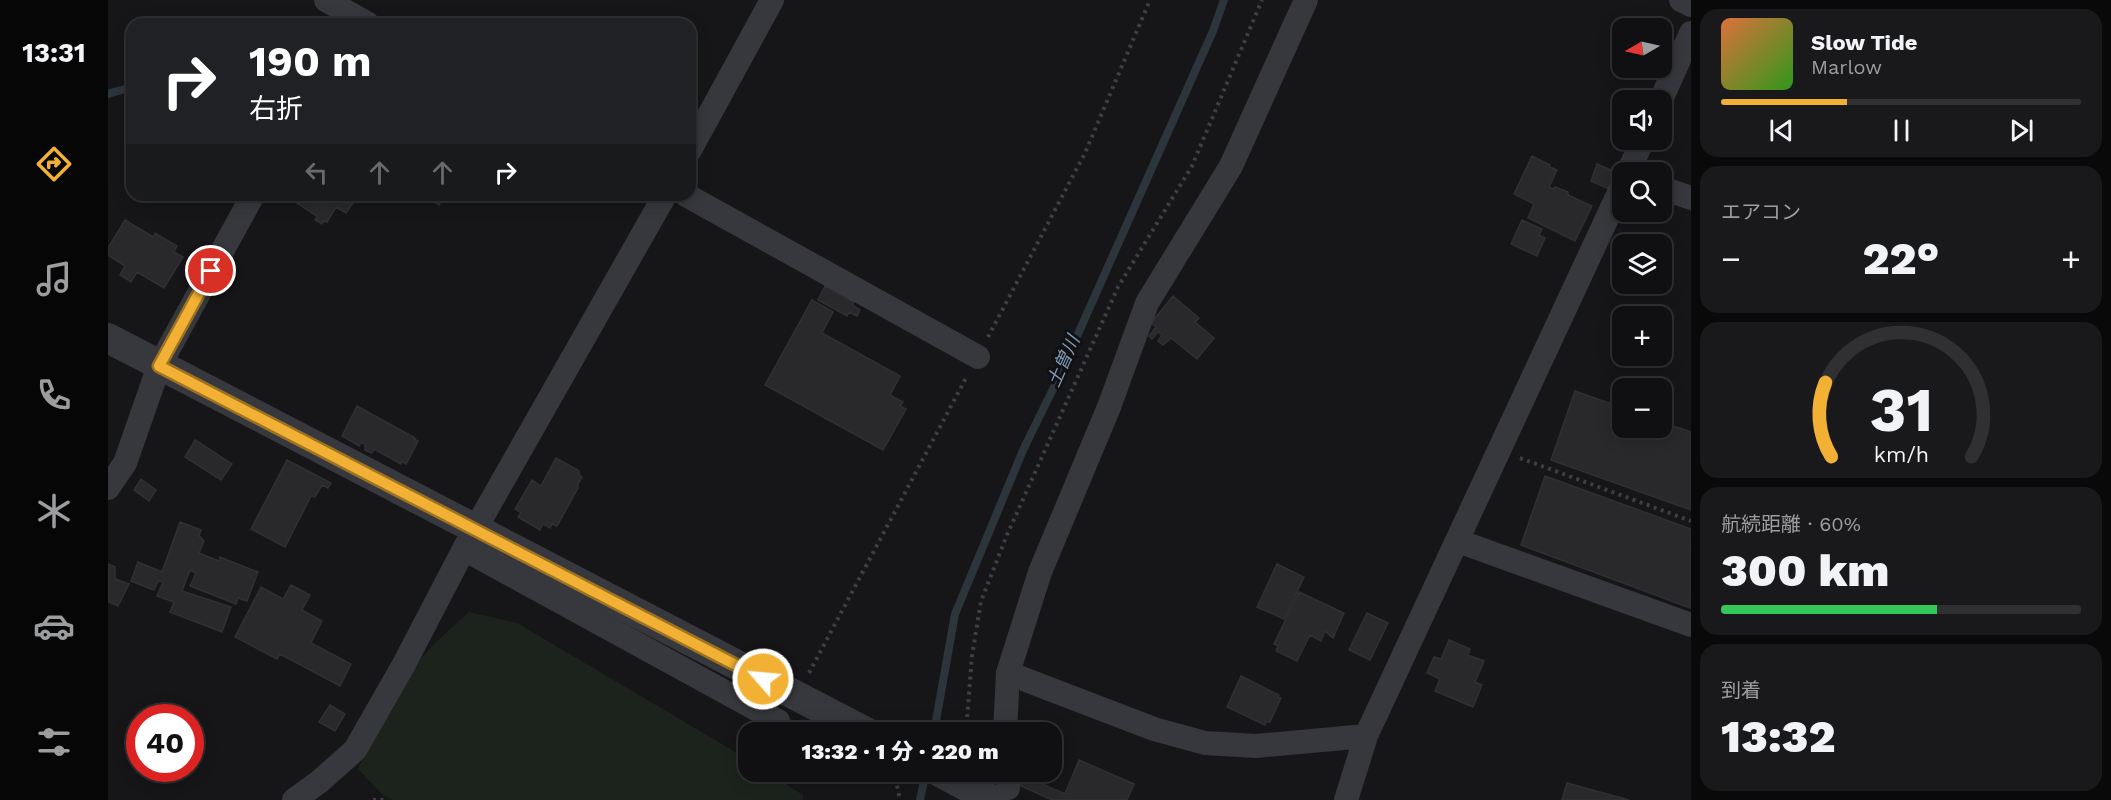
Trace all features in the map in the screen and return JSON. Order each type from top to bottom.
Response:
[{"type":"street","points":[[326,0],[357,16]]},
{"type":"street","points":[[696,139],[772,0]]},
{"type":"street","points":[[1006,722],[1008,673],[1040,572],[1109,406],[1147,303],[1231,166],[1306,0]]},
{"type":"street","points":[[1681,0],[1691,5]]},
{"type":"street","points":[[1665,90],[1691,33]]},
{"type":"street","points":[[1672,191],[1691,198]]},
{"type":"street","points":[[108,488],[125,463],[159,366],[250,201]]},
{"type":"street","points":[[294,800],[319,782],[355,750],[404,666],[470,540],[662,201]]},
{"type":"street","points":[[696,201],[978,357]]},
{"type":"street","points":[[1346,800],[1366,735],[1612,208]]},
{"type":"street","points":[[108,339],[470,540],[778,721]]},
{"type":"street","points":[[470,540],[845,722]]},
{"type":"street","points":[[1458,540],[1691,625]]},
{"type":"street","points":[[1008,673],[1154,729],[1205,743],[1256,746],[1366,735]]},
{"type":"path","points":[[967,722],[972,656],[981,601],[1006,535],[1118,286],[1192,166],[1262,0]]},
{"type":"path","points":[[1500,449],[1533,465],[1691,521]]},
{"type":"path","points":[[896,782],[900,800]]},
{"type":"path","points":[[373,800],[385,800]]},
{"type":"shaded area","points":[[469,612],[517,623],[738,754],[738,782],[782,782],[803,795],[803,800],[393,800],[383,795],[358,769],[401,681],[436,642]]},
{"type":"building","points":[[1532,156],[1557,170],[1549,187],[1568,192],[1568,195],[1592,206],[1575,241],[1528,218],[1534,204],[1514,194]]},
{"type":"building","points":[[1597,164],[1612,171],[1609,189],[1591,181]]},
{"type":"building","points":[[294,201],[350,201],[353,203],[346,213],[336,207],[327,222],[324,221],[322,224],[315,220],[317,216]]},
{"type":"building","points":[[125,220],[153,237],[155,233],[177,246],[174,252],[183,257],[164,288],[137,272],[131,282],[120,275],[125,266],[108,255],[108,248]]},
{"type":"building","points":[[1522,220],[1542,229],[1539,235],[1545,238],[1537,256],[1511,244]]},
{"type":"building","points":[[825,286],[854,302],[852,305],[860,310],[857,316],[849,312],[847,316],[818,300]]},
{"type":"building","points":[[1173,296],[1199,318],[1195,322],[1214,338],[1197,359],[1171,338],[1163,345],[1158,341],[1162,335],[1158,332],[1152,339],[1149,336],[1156,327],[1151,323]]},
{"type":"building","points":[[812,300],[833,312],[822,333],[900,376],[890,395],[903,402],[900,406],[906,409],[883,450],[765,385]]},
{"type":"building","points":[[1575,391],[1612,404],[1612,438],[1672,438],[1672,425],[1691,432],[1691,510],[1551,460]]},
{"type":"building","points":[[357,406],[418,441],[406,464],[402,461],[401,464],[374,449],[372,453],[365,450],[365,444],[361,442],[359,446],[342,436]]},
{"type":"building","points":[[195,440],[232,464],[221,480],[185,457]]},
{"type":"building","points":[[556,458],[579,471],[582,477],[557,526],[552,524],[550,528],[543,524],[540,530],[518,517],[521,513],[515,509],[532,480],[541,486]]},
{"type":"building","points":[[287,460],[331,483],[328,488],[322,485],[315,497],[311,496],[285,547],[251,529]]},
{"type":"building","points":[[1545,476],[1691,529],[1690,608],[1521,545]]},
{"type":"building","points":[[141,479],[156,490],[149,501],[134,490]]},
{"type":"building","points":[[180,522],[201,530],[199,536],[204,541],[199,553],[219,561],[220,557],[258,572],[247,601],[238,598],[236,604],[190,586],[196,573],[190,570],[182,591],[231,607],[222,632],[170,612],[174,602],[157,596],[163,582],[158,581],[154,590],[131,581],[138,562],[162,572]]},
{"type":"building","points":[[108,564],[115,567],[115,579],[129,584],[118,606],[108,602]]},
{"type":"building","points":[[1277,564],[1304,577],[1284,619],[1257,607]]},
{"type":"building","points":[[291,585],[310,595],[302,610],[322,621],[311,643],[351,664],[340,686],[280,654],[277,659],[235,637],[261,587],[283,599]]},
{"type":"building","points":[[1299,592],[1344,613],[1333,638],[1325,631],[1321,641],[1310,635],[1297,661],[1276,651],[1278,646],[1274,644]]},
{"type":"building","points":[[1367,613],[1388,623],[1370,660],[1349,650]]},
{"type":"building","points":[[1449,640],[1470,649],[1468,655],[1484,661],[1475,682],[1482,685],[1473,707],[1435,691],[1440,679],[1427,673],[1434,657],[1441,659]]},
{"type":"building","points":[[1241,676],[1281,698],[1270,722],[1266,722],[1265,725],[1227,707]]},
{"type":"building","points":[[330,705],[345,714],[335,731],[319,722]]},
{"type":"building","points":[[1079,760],[1134,784],[1127,800],[1052,800],[1021,786],[1023,782],[1037,782],[1065,794]]},
{"type":"building","points":[[1567,783],[1629,800],[1562,800]]},
{"type":"waterway","name":"土曽川","points":[[936,722],[955,614],[1024,448],[1057,381],[1213,31],[1224,0]]},
{"type":"waterway","points":[[108,94],[126,89]]},
{"type":"waterway","name":"土曽川","points":[[920,800],[924,782]]},
{"type":"route","points":[[211,271],[159,366],[763,679]]}]
